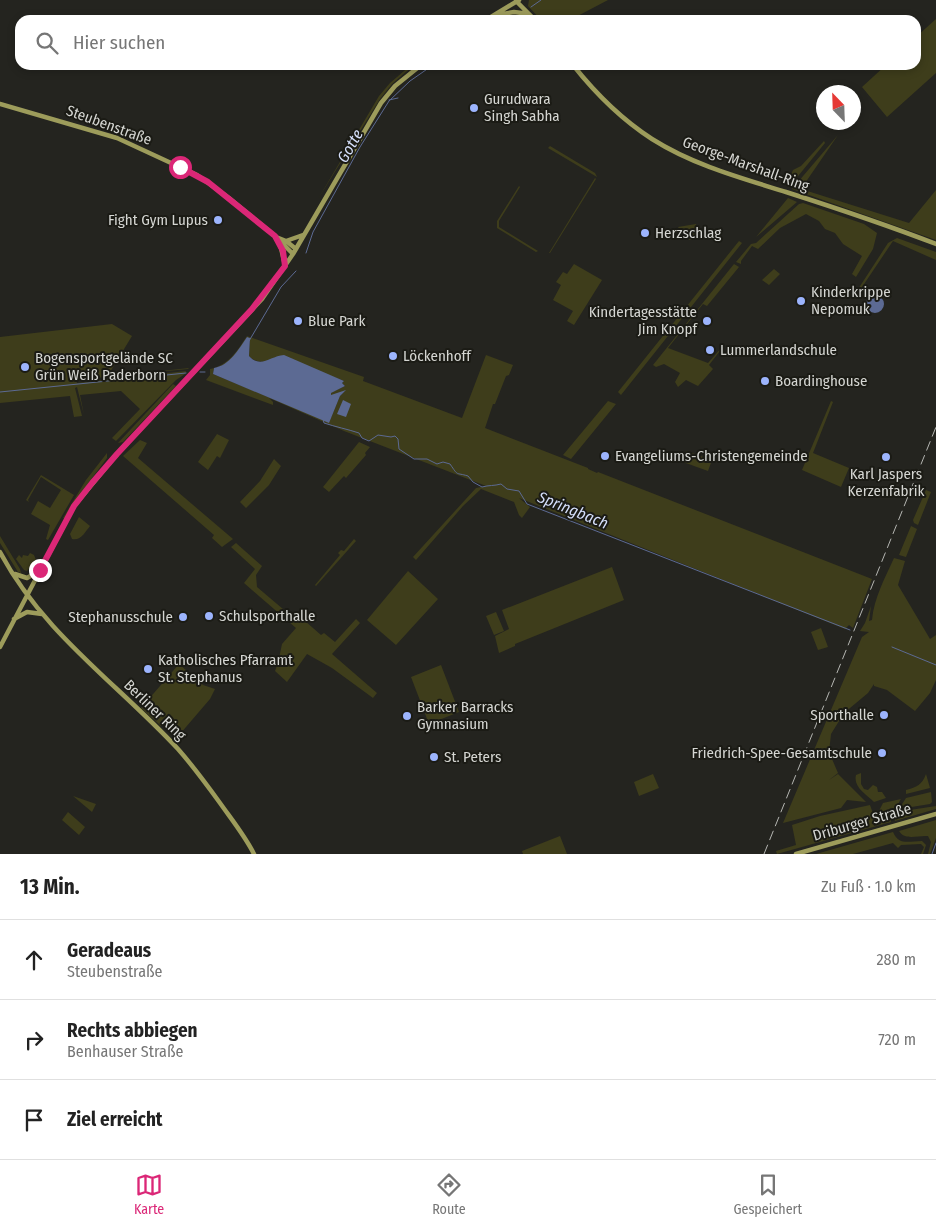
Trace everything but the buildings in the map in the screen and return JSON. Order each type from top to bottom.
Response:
[{"type":"main road","points":[[495,15],[517,0],[529,14]]},
{"type":"main road","points":[[499,15],[514,12],[529,14]]},
{"type":"main road","points":[[0,647],[74,506],[117,454],[252,309],[285,266],[382,103],[395,86],[415,70]]},
{"type":"main road","name":"George-Marshall-Ring","points":[[577,70],[606,104],[653,140],[674,152],[711,168],[796,195],[936,244]]},
{"type":"main road","name":"Steubenstraße","points":[[0,104],[117,138],[150,152],[208,182],[275,236],[286,241],[294,251]]},
{"type":"main road","points":[[286,241],[304,234]]},
{"type":"main road","name":"Steubenstraße","points":[[275,236],[279,242],[294,251]]},
{"type":"main road","points":[[279,242],[285,266]]},
{"type":"main road","name":"Berliner Ring","points":[[0,552],[27,595],[43,615],[78,652],[179,750],[225,810],[254,854]]},
{"type":"main road","points":[[12,573],[19,577],[27,578],[40,570]]},
{"type":"main road","points":[[14,619],[27,612],[43,615]]},
{"type":"main road","name":"Driburger Straße","points":[[796,854],[936,814]]},
{"type":"shaded area","points":[[529,0],[608,0],[580,15],[536,15],[528,6]]},
{"type":"shaded area","points":[[936,19],[936,73],[887,117],[862,87],[881,70],[921,70],[921,32]]},
{"type":"shaded area","points":[[405,70],[408,70],[392,84],[380,99],[318,199],[379,96]]},
{"type":"shaded area","points":[[838,135],[801,189],[909,223],[936,190],[936,240],[792,189]]},
{"type":"shaded area","points":[[824,141],[825,143],[790,186],[786,185],[793,170],[801,166]]},
{"type":"shaded area","points":[[550,146],[595,173],[597,177],[548,148]]},
{"type":"shaded area","points":[[595,178],[596,179],[549,253]]},
{"type":"shaded area","points":[[519,186],[499,221],[499,227],[538,251],[536,252],[497,228],[497,221]]},
{"type":"shaded area","points":[[788,198],[797,202],[756,237]]},
{"type":"shaded area","points":[[803,203],[864,224],[877,233],[873,249],[856,277],[852,274],[862,256],[843,244],[835,233],[825,229],[819,221],[806,214],[780,228],[758,249],[752,246],[741,261],[741,264],[736,262],[751,244],[756,243],[799,204]]},
{"type":"shaded area","points":[[696,224],[699,236],[690,240],[685,237],[678,227]]},
{"type":"shaded area","points":[[897,238],[936,252],[936,260],[893,241],[854,299],[853,297],[888,243]]},
{"type":"shaded area","points":[[739,241],[742,243],[621,395],[618,392]]},
{"type":"shaded area","points":[[574,264],[602,280],[574,325],[567,321],[573,311],[553,300],[561,285],[556,282],[563,272],[567,274]]},
{"type":"shaded area","points":[[734,264],[739,267],[707,306],[703,304],[668,348],[708,363],[723,347],[709,365],[713,369],[698,386],[686,380],[678,387],[675,382],[680,373],[664,364],[656,367],[653,365]]},
{"type":"shaded area","points":[[774,269],[780,274],[769,285],[762,280]]},
{"type":"shaded area","points":[[112,324],[132,336],[107,377],[76,380],[77,383],[186,371],[116,441],[112,438],[140,409],[121,391],[80,395],[84,415],[77,387],[75,388],[82,416],[74,417],[70,396],[0,403],[0,337]]},
{"type":"shaded area","points":[[247,336],[364,377],[363,381],[462,418],[486,355],[513,365],[509,375],[506,376],[495,404],[493,404],[485,428],[872,579],[853,628],[849,625],[845,629],[519,498],[530,507],[522,518],[514,502],[481,489],[463,506],[416,560],[413,557],[476,488],[486,486],[344,431],[269,398],[273,405],[206,380],[210,375],[210,369],[227,361]],"holes":[[[247,337],[250,338],[249,356],[256,361],[267,361],[279,356],[344,381],[342,383],[345,386],[330,393],[331,396],[345,391],[340,396],[329,422],[213,374],[214,368],[225,364],[237,352]]]},
{"type":"shaded area","points":[[189,368],[188,369],[111,377]]},
{"type":"shaded area","points":[[173,384],[176,386],[123,442],[118,443]]},
{"type":"shaded area","points":[[608,401],[616,404],[571,459],[563,455]]},
{"type":"shaded area","points":[[831,401],[833,402],[813,453],[849,468],[841,487],[802,470]]},
{"type":"shaded area","points":[[217,434],[229,440],[220,458],[217,456],[208,470],[198,462]]},
{"type":"shaded area","points":[[140,440],[147,443],[138,458],[233,539],[222,547],[212,538],[214,535],[123,456]]},
{"type":"shaded area","points":[[359,442],[370,447],[365,453],[366,455],[346,478],[344,476],[329,492],[323,487]]},
{"type":"shaded area","points":[[686,451],[712,460],[708,471],[683,462]]},
{"type":"shaded area","points":[[107,453],[107,458],[65,519],[63,518],[86,480]]},
{"type":"shaded area","points":[[274,459],[281,466],[269,485],[246,508],[240,502],[260,481]]},
{"type":"shaded area","points":[[41,475],[74,495],[48,540],[46,539],[50,525],[31,514],[38,501],[50,508],[61,490],[41,477],[28,500],[29,502],[26,500]]},
{"type":"shaded area","points":[[926,490],[931,492],[918,525],[913,520]]},
{"type":"shaded area","points":[[79,517],[90,526],[78,539],[72,539],[70,534]]},
{"type":"shaded area","points":[[911,526],[917,529],[906,557],[899,555]]},
{"type":"shaded area","points":[[0,536],[21,573],[18,572],[0,543]]},
{"type":"shaded area","points":[[354,539],[356,541],[316,586],[340,555],[338,553],[341,550],[344,551]]},
{"type":"shaded area","points":[[236,543],[262,566],[256,575],[257,587],[290,615],[296,615],[321,635],[324,633],[335,642],[356,619],[360,623],[332,654],[377,693],[373,698],[332,668],[307,654],[287,682],[275,671],[282,644],[296,628],[244,583],[255,569],[231,547]]},
{"type":"shaded area","points":[[30,553],[34,555],[36,560],[27,571],[24,570],[16,559],[19,555],[22,558],[23,555],[28,556]]},
{"type":"shaded area","points":[[894,558],[905,561],[898,585],[930,639],[936,635],[936,680],[930,693],[915,711],[887,690],[874,686],[874,684],[868,693],[844,713],[831,734],[829,752],[838,773],[829,780],[838,774],[866,802],[847,800],[841,808],[783,823],[862,637],[869,632],[860,631],[871,606],[869,621],[872,620],[877,596]]},
{"type":"shaded area","points":[[612,567],[624,600],[515,644],[515,646],[499,653],[495,636],[509,629],[502,610]]},
{"type":"shaded area","points":[[408,571],[438,599],[396,645],[367,620]]},
{"type":"shaded area","points":[[496,612],[504,631],[494,635],[486,616]]},
{"type":"shaded area","points":[[821,628],[828,647],[818,650],[811,632]]},
{"type":"shaded area","points":[[179,664],[203,685],[215,689],[210,699],[180,734],[168,725],[161,726],[141,708]]},
{"type":"shaded area","points":[[441,665],[459,712],[429,724],[411,677]]},
{"type":"shaded area","points":[[861,773],[861,784],[864,789],[868,790],[873,785],[886,798],[874,802],[858,787],[856,775]]},
{"type":"shaded area","points":[[653,774],[659,788],[639,796],[634,782]]},
{"type":"shaded area","points":[[926,774],[930,788],[906,794],[906,790],[919,785],[923,781]]},
{"type":"shaded area","points":[[931,792],[932,802],[930,804],[899,809],[906,798]]},
{"type":"shaded area","points":[[73,796],[96,804],[92,812]]},
{"type":"shaded area","points":[[901,799],[897,807],[890,814],[891,822],[777,854],[776,851],[796,845],[792,825],[820,816],[870,805],[876,822],[873,823],[874,826],[881,824],[879,811],[883,803]]},
{"type":"shaded area","points":[[936,806],[936,809],[895,821],[894,815],[897,812]]},
{"type":"shaded area","points":[[68,812],[85,827],[79,835],[62,820]]},
{"type":"shaded area","points":[[936,820],[936,838],[930,854],[928,854],[931,842],[928,836],[908,837],[899,831]]},
{"type":"shaded area","points":[[893,832],[901,841],[922,841],[926,845],[923,854],[921,854],[924,847],[921,844],[901,845],[898,848],[893,843],[853,854],[816,854]]},
{"type":"shaded area","points":[[560,836],[567,854],[523,854],[522,851]]},
{"type":"water","points":[[875,295],[881,298],[884,304],[881,310],[875,313],[869,310],[866,304],[869,298]]},
{"type":"water","points":[[247,337],[250,338],[249,356],[253,360],[262,362],[284,355],[344,381],[342,383],[345,386],[331,393],[331,395],[346,390],[340,396],[329,423],[213,374],[214,368],[225,364],[237,352]]},
{"type":"water","points":[[343,400],[351,404],[346,417],[337,414]]},
{"type":"waterway","name":"Gotte","points":[[531,7],[541,0]]},
{"type":"waterway","name":"Gotte","points":[[306,253],[313,232],[360,147],[389,101],[410,81],[426,70]]},
{"type":"waterway","name":"Gotte","points":[[389,100],[398,98]]},
{"type":"waterway","name":"Gotte","points":[[249,341],[281,287],[296,271]]},
{"type":"waterway","name":"Springbach","points":[[200,372],[205,372]]},
{"type":"waterway","name":"Springbach","points":[[0,392],[186,373]]},
{"type":"waterway","name":"Springbach","points":[[323,419],[324,423],[359,433],[362,438],[369,441],[378,435],[395,436],[398,439],[399,449],[414,459],[427,459],[437,464],[443,462],[450,464],[455,471],[468,476],[473,482],[482,487],[501,484],[507,489],[519,491],[527,504],[850,630]]},
{"type":"waterway","name":"Springbach","points":[[892,647],[936,665]]},
{"type":"waterway","points":[[932,854],[936,843]]},
{"type":"railway","points":[[764,854],[936,427]]},
{"type":"place","name":"Gurudwara Singh Sabha","points":[[474,108]]},
{"type":"place","name":"Fight Gym Lupus","points":[[218,220]]},
{"type":"place","name":"Herzschlag","points":[[645,233]]},
{"type":"place","name":"Kinderkrippe Nepomuk","points":[[801,301]]},
{"type":"place","name":"Blue Park","points":[[298,321]]},
{"type":"place","name":"Kindertagesstätte Jim Knopf","points":[[707,321]]},
{"type":"place","name":"Lummerlandschule","points":[[710,350]]},
{"type":"place","name":"Löckenhoff","points":[[393,356]]},
{"type":"place","name":"Bogensportgelände SC Grün Weiß Paderborn","points":[[25,367]]},
{"type":"place","name":"Boardinghouse","points":[[765,381]]},
{"type":"place","name":"Evangeliums-Christengemeinde","points":[[605,456]]},
{"type":"place","name":"Karl Jaspers Kerzenfabrik","points":[[886,457]]},
{"type":"place","name":"Schulsporthalle","points":[[209,616]]},
{"type":"place","name":"Stephanusschule","points":[[183,617]]},
{"type":"place","name":"Katholisches Pfarramt St. Stephanus","points":[[148,669]]},
{"type":"place","name":"Sporthalle","points":[[884,715]]},
{"type":"place","name":"Barker Barracks Gymnasium","points":[[407,716]]},
{"type":"place","name":"Friedrich-Spee-Gesamtschule","points":[[882,753]]},
{"type":"place","name":"St. Peters","points":[[434,757]]},
{"type":"route","points":[[40,570],[74,506],[92,483],[262,299],[285,266],[283,251],[275,236],[208,182],[180,167]]}]
